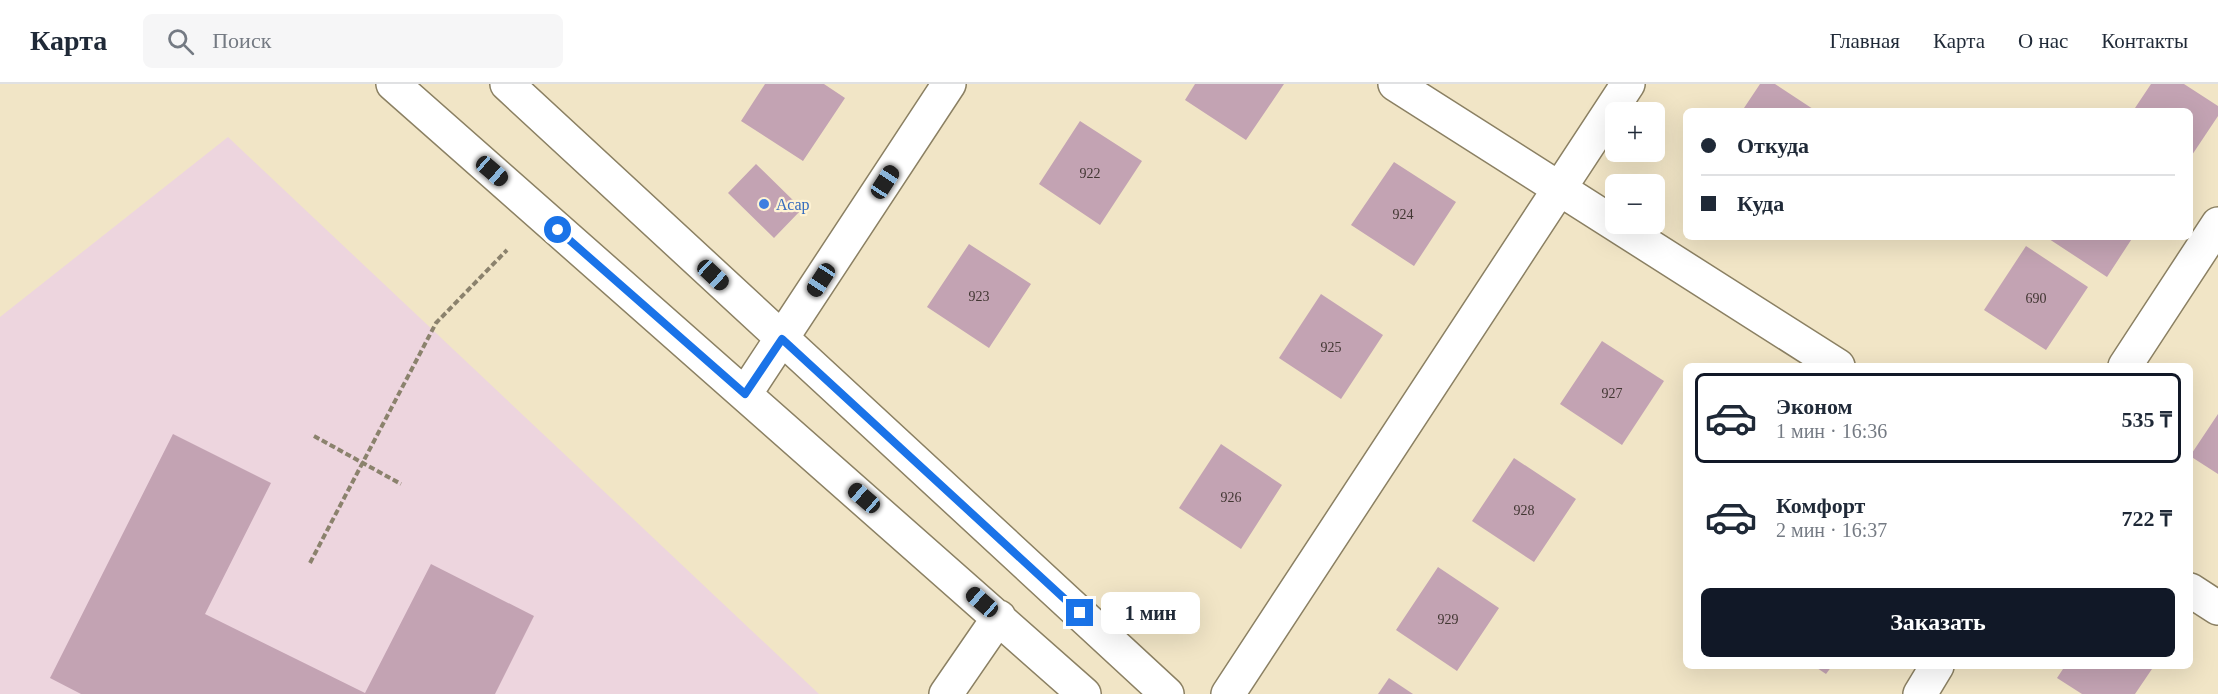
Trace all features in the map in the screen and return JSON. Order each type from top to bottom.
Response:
[{"type":"street","points":[[393,84],[1084,694]]},
{"type":"street","points":[[507,84],[1167,694]]},
{"type":"street","points":[[745,394],[948,84]]},
{"type":"street","points":[[1395,84],[1833,363]]},
{"type":"street","points":[[1228,694],[1628,84]]},
{"type":"street","points":[[2127,363],[2218,224]]},
{"type":"street","points":[[2193,592],[2218,608]]},
{"type":"street","points":[[946,694],[999,617]]},
{"type":"street","points":[[1920,694],[1935,669]]},
{"type":"path","points":[[310,563],[436,324],[507,250]]},
{"type":"path","points":[[314,436],[401,484]]},
{"type":"shaded area","points":[[228,137],[819,694],[0,694],[0,317]]},
{"type":"building","points":[[765,84],[824,84],[845,98],[803,161],[741,121]]},
{"type":"building","points":[[1195,84],[1284,84],[1246,140],[1185,100]]},
{"type":"building","points":[[1760,84],[1775,84],[1811,108],[1744,108]]},
{"type":"building","points":[[2151,84],[2184,84],[2218,106],[2218,116],[2193,154],[2193,108],[2135,108]]},
{"type":"building","points":[[1080,121],[1142,161],[1100,225],[1039,184]]},
{"type":"building","points":[[1394,162],[1456,202],[1414,266],[1351,225]]},
{"type":"building","points":[[756,164],[802,209],[774,238],[728,193]]},
{"type":"building","points":[[2051,240],[2131,240],[2107,277]]},
{"type":"building","points":[[969,244],[1031,284],[989,348],[927,307]]},
{"type":"building","points":[[2026,246],[2088,287],[2046,350],[1984,310]]},
{"type":"building","points":[[1321,294],[1383,335],[1341,399],[1279,358]]},
{"type":"building","points":[[1602,341],[1664,381],[1622,445],[1560,404]]},
{"type":"building","points":[[2218,414],[2218,474],[2193,458],[2193,452]]},
{"type":"building","points":[[173,434],[271,483],[205,614],[365,693],[431,564],[534,616],[495,694],[81,694],[50,678]]},
{"type":"building","points":[[1221,444],[1282,485],[1241,549],[1179,508]]},
{"type":"building","points":[[1514,458],[1576,499],[1534,562],[1472,521]]},
{"type":"building","points":[[1438,567],[1499,608],[1457,671],[1396,630]]},
{"type":"building","points":[[1818,669],[1830,669],[1826,674]]},
{"type":"building","points":[[2063,669],[2152,669],[2135,694],[2082,694],[2057,678]]},
{"type":"building","points":[[1389,678],[1413,694],[1378,694]]},
{"type":"place","name":"Асар","points":[[764,204]]},
{"type":"route","points":[[558,230],[745,394],[782,339],[1080,613]]}]
